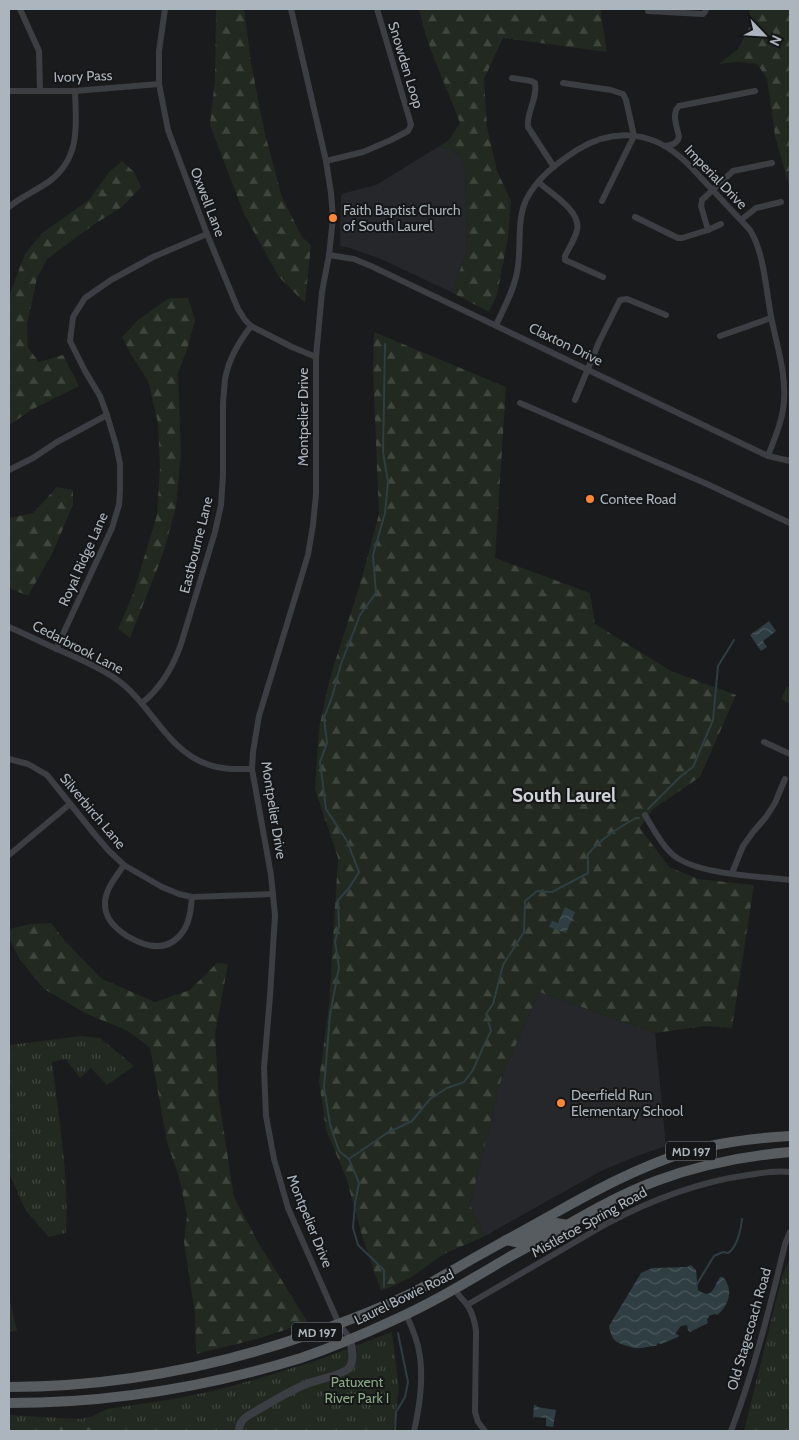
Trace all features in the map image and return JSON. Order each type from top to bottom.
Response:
[{"type":"main road","name":"Laurel Bowie Road","points":[[9,1387],[105,1382],[152,1376],[240,1357],[282,1344],[339,1324],[417,1290],[630,1173],[674,1156],[702,1148],[734,1142],[790,1136]]},
{"type":"main road","name":"Laurel Bowie Road","points":[[9,1403],[43,1403],[106,1398],[178,1388],[300,1358],[406,1314],[633,1190],[674,1175],[722,1161],[790,1152]]},
{"type":"main road","points":[[506,1240],[520,1243],[556,1224],[568,1225]]},
{"type":"street","points":[[20,9],[39,52],[40,90]]},
{"type":"street","name":"Oxwell Lane","points":[[165,9],[159,51],[159,84],[168,130],[207,234],[238,309],[251,326],[316,357]]},
{"type":"street","name":"Montpelier Drive","points":[[291,9],[326,161],[333,218],[322,292],[316,357],[316,494],[313,525],[308,555],[259,716],[253,752],[252,769],[271,875],[275,916],[264,1068],[266,1116],[274,1159],[288,1208],[339,1324],[350,1338]]},
{"type":"street","name":"Snowden Loop","points":[[326,161],[379,146],[406,133],[410,128],[410,121],[377,9]]},
{"type":"street","points":[[648,11],[703,14],[705,11]]},
{"type":"street","points":[[512,78],[535,83],[536,88],[527,120],[528,128],[554,166]]},
{"type":"street","name":"Ivory Pass","points":[[9,91],[75,91],[159,84]]},
{"type":"street","points":[[563,84],[612,90],[623,94],[626,100],[634,136],[602,201]]},
{"type":"street","points":[[9,207],[51,179],[59,172],[71,155],[75,140],[75,91]]},
{"type":"street","points":[[665,146],[675,144],[678,140],[674,114],[679,106],[755,91]]},
{"type":"street","name":"Imperial Drive","points":[[496,325],[517,274],[523,209],[538,182],[554,166],[597,140],[613,136],[634,136],[665,146],[681,158],[741,220],[750,230],[757,243],[782,370],[784,392],[782,417],[768,456]]},
{"type":"street","points":[[708,230],[701,203],[702,200],[733,171],[772,163]]},
{"type":"street","points":[[538,182],[570,209],[578,225],[565,260],[603,277]]},
{"type":"street","points":[[741,220],[756,208],[781,202]]},
{"type":"street","points":[[635,217],[678,238],[708,230],[721,224]]},
{"type":"street","name":"Royal Ridge Lane","points":[[56,649],[109,537],[119,505],[120,464],[116,446],[100,396],[70,341],[74,317],[85,298],[111,280],[152,257],[207,234]]},
{"type":"street","name":"Claxton Drive","points":[[329,255],[354,259],[371,266],[768,456],[790,461]]},
{"type":"street","points":[[575,400],[620,300],[627,299],[666,315]]},
{"type":"street","points":[[720,336],[772,318]]},
{"type":"street","name":"Eastbourne Lane","points":[[142,703],[158,688],[175,662],[215,532],[223,488],[223,403],[225,379],[228,364],[234,350],[251,326]]},
{"type":"street","points":[[520,403],[707,484],[790,523]]},
{"type":"street","points":[[9,470],[107,415]]},
{"type":"street","name":"Cedarbrook Lane","points":[[9,627],[116,678],[142,703],[176,745],[194,759],[215,767],[252,769]]},
{"type":"street","points":[[764,742],[790,754]]},
{"type":"street","name":"Silverbirch Lane","points":[[9,759],[28,764],[42,772],[51,780],[109,851],[124,866],[162,887],[179,894],[192,896],[273,894]]},
{"type":"street","points":[[732,873],[743,846],[775,803],[785,780]]},
{"type":"street","points":[[9,855],[70,804]]},
{"type":"street","points":[[645,815],[665,846],[678,858],[700,868],[790,880]]},
{"type":"street","points":[[124,866],[108,889],[105,900],[106,913],[114,926],[140,944],[160,946],[170,943],[176,938],[185,929],[192,896]]},
{"type":"street","name":"Mistletoe Spring Road","points":[[467,1305],[606,1224],[660,1198],[724,1178],[778,1171],[790,1172]]},
{"type":"street","name":"Old Stagecoach Road","points":[[731,1431],[757,1352],[785,1244],[790,1232]]},
{"type":"street","points":[[454,1289],[467,1305],[475,1323],[475,1412],[478,1422],[485,1431]]},
{"type":"street","points":[[406,1314],[419,1350],[421,1372],[418,1413],[414,1431]]},
{"type":"street","points":[[240,1428],[243,1419],[249,1415],[303,1386],[341,1373],[348,1368],[352,1363],[350,1338]]},
{"type":"shaded area","points":[[438,147],[449,149],[460,156],[465,167],[467,253],[451,292],[383,260],[340,246],[341,195],[376,185]]},
{"type":"shaded area","points":[[539,992],[655,1033],[666,1146],[601,1171],[485,1236],[470,1205],[502,1076]]},
{"type":"green space","points":[[216,9],[244,9],[251,63],[265,134],[282,197],[302,237],[311,245],[305,303],[279,277],[244,214],[210,125],[215,79]]},
{"type":"green space","points":[[419,9],[601,9],[607,52],[503,38],[484,79],[487,127],[497,171],[511,201],[508,237],[497,295],[489,312],[451,292],[467,253],[465,167],[455,152],[438,147],[449,140],[460,123],[432,52]]},
{"type":"green space","points":[[749,9],[790,9],[790,189],[775,136],[767,78],[757,64],[738,62],[719,64],[738,49],[751,24]]},
{"type":"green space","points":[[122,161],[134,172],[141,187],[122,207],[96,223],[47,259],[37,278],[27,324],[28,348],[39,362],[63,355],[79,386],[33,409],[9,425],[9,296],[25,254],[42,233],[89,200],[109,172]]},
{"type":"green space","points":[[169,298],[188,298],[195,320],[187,350],[178,373],[181,453],[176,507],[163,554],[130,638],[118,629],[133,594],[157,515],[160,468],[158,423],[148,381],[122,337],[138,320]]},
{"type":"green space","points":[[374,332],[506,387],[495,558],[590,593],[595,624],[671,671],[736,695],[700,777],[653,809],[640,828],[669,867],[698,879],[754,885],[732,1028],[704,1026],[655,1033],[539,992],[502,1076],[470,1205],[485,1236],[444,1254],[410,1278],[381,1291],[362,1236],[346,1177],[326,1130],[319,1081],[329,1005],[338,858],[315,789],[319,729],[329,681],[361,581],[379,514],[373,372]]},
{"type":"green space","points":[[57,487],[73,490],[73,505],[52,554],[28,596],[9,588],[9,518],[33,513]]},
{"type":"green space","points":[[787,686],[790,688],[790,704],[781,699]]},
{"type":"green space","points":[[51,923],[65,941],[102,979],[155,1002],[190,990],[217,963],[228,964],[215,1034],[219,1100],[234,1197],[258,1242],[307,1321],[266,1336],[196,1354],[195,1314],[184,1242],[187,1215],[179,1177],[167,1142],[150,1048],[128,1031],[85,1013],[44,989],[20,960],[9,939],[9,929],[30,924]]},
{"type":"green space","points":[[81,1036],[100,1038],[134,1066],[107,1085],[91,1068],[80,1078],[66,1059],[52,1062],[63,1148],[67,1212],[66,1233],[49,1237],[26,1211],[9,1173],[9,1045]]},
{"type":"green space","points":[[790,1258],[790,1431],[744,1431],[782,1276]]},
{"type":"green space","points":[[9,1297],[17,1331],[9,1332]]},
{"type":"green space","name":"Patuxent River Park I","points":[[392,1332],[399,1389],[393,1431],[9,1431],[9,1415],[81,1419],[93,1416],[107,1409],[213,1391],[318,1360]]},
{"type":"green space","points":[[47,1423],[125,1431],[44,1431]]},
{"type":"water","points":[[769,621],[776,631],[763,641],[767,647],[761,651],[750,635]]},
{"type":"water","points":[[565,907],[575,912],[566,933],[549,927],[552,921],[558,923]]},
{"type":"water","points":[[691,1265],[696,1270],[698,1290],[703,1293],[710,1293],[720,1277],[723,1277],[726,1282],[729,1297],[725,1307],[717,1315],[709,1316],[708,1323],[690,1332],[687,1325],[681,1326],[675,1334],[679,1335],[678,1337],[661,1344],[658,1343],[656,1346],[635,1348],[614,1340],[609,1326],[641,1273],[652,1268],[687,1267]]},
{"type":"water","points":[[534,1405],[556,1410],[553,1427],[546,1426],[546,1418],[533,1418]]},
{"type":"waterway","points":[[349,1159],[339,1151],[330,1124],[324,1087],[330,1015],[339,967],[335,942],[339,926],[338,900],[349,888],[359,872],[347,841],[326,809],[320,762],[327,743],[324,718],[341,664],[360,615],[376,593],[373,555],[385,513],[388,482],[383,452],[385,344]]},
{"type":"waterway","points":[[648,809],[680,777],[693,767],[713,720],[718,666],[734,640]]},
{"type":"waterway","points":[[384,1287],[384,1270],[358,1245],[353,1228],[359,1183],[349,1159],[387,1133],[412,1121],[430,1099],[447,1088],[464,1082],[473,1070],[491,1031],[486,1014],[493,1004],[503,965],[524,932],[525,901],[537,891],[552,892],[588,873],[588,854],[610,834],[639,818]]},
{"type":"waterway","points":[[697,1284],[714,1256],[723,1252],[728,1253],[734,1247],[740,1233],[742,1219]]},
{"type":"waterway","points":[[395,1431],[396,1412],[405,1397],[408,1382],[398,1333]]},
{"type":"place","name":"Faith Baptist Church of South Laurel","points":[[333,218]]},
{"type":"place","name":"Contee Road","points":[[590,499]]},
{"type":"place","name":"Deerfield Run Elementary School","points":[[561,1103]]},
{"type":"district","name":"South Laurel","points":[[564,795]]}]
